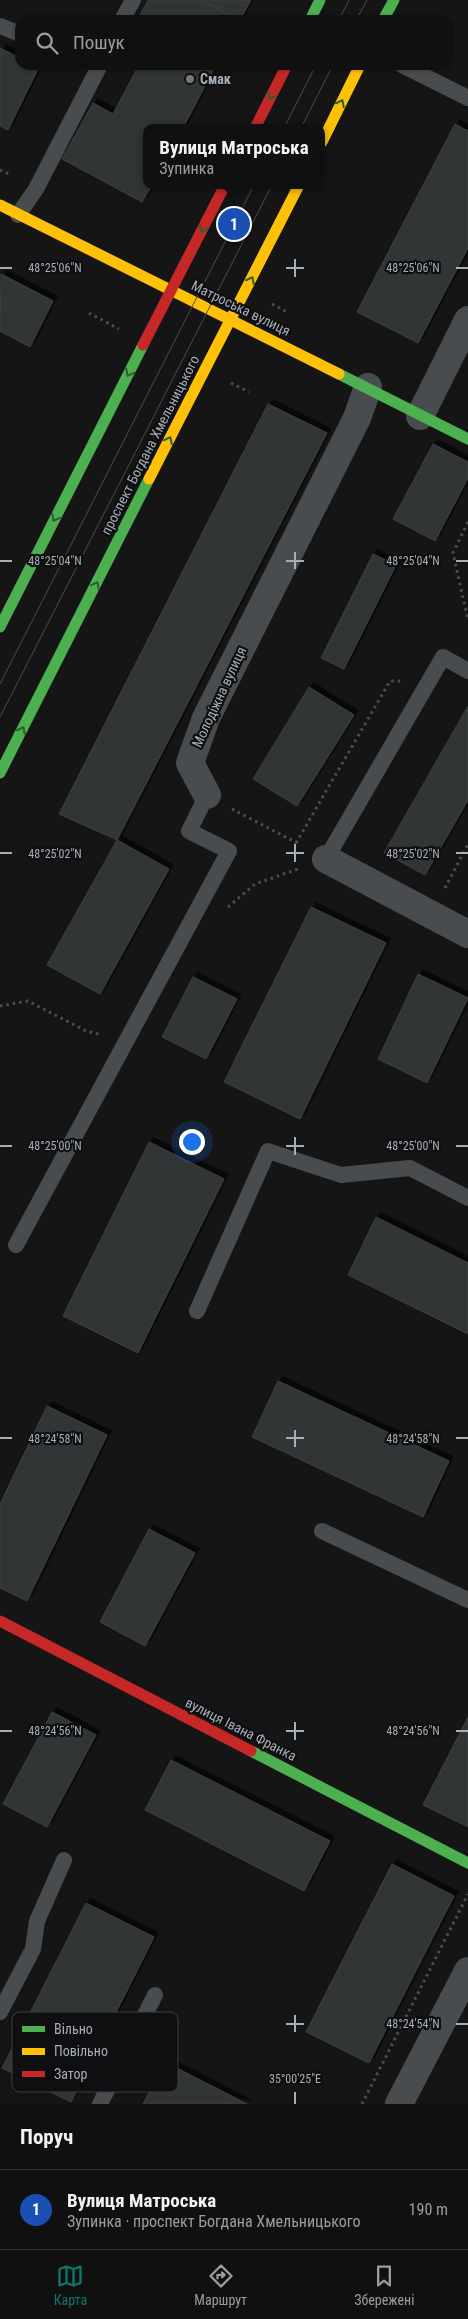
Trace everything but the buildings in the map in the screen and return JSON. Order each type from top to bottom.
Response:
[{"type":"main road","points":[[312,15],[320,0]]},
{"type":"main road","points":[[386,15],[394,0]]},
{"type":"main road","points":[[257,124],[284,70]]},
{"type":"main road","points":[[325,136],[358,70]]},
{"type":"main road","points":[[0,627],[223,189]]},
{"type":"main road","name":"проспект Богдана Хмельницького","points":[[0,773],[297,189]]},
{"type":"main road","name":"Матроська вулиця","points":[[0,205],[368,387],[420,416],[468,439]]},
{"type":"main road","name":"вулиця Івана Франка","points":[[0,1621],[468,1863]]},
{"type":"street","points":[[420,416],[468,320]]},
{"type":"street","name":"Молодіжна вулиця","points":[[207,795],[190,763],[206,718],[357,418],[368,387]]},
{"type":"street","points":[[326,859],[468,934]]},
{"type":"street","points":[[400,2104],[468,1971]]},
{"type":"lane","points":[[125,15],[133,0]]},
{"type":"lane","points":[[0,26],[15,32]]},
{"type":"lane","points":[[18,215],[36,189],[95,70]]},
{"type":"lane","points":[[412,70],[468,98]]},
{"type":"lane","points":[[326,859],[443,657],[468,671]]},
{"type":"lane","points":[[16,1245],[229,851],[189,831],[207,795]]},
{"type":"lane","points":[[197,1310],[268,1152],[341,1175],[410,1168],[468,1198]]},
{"type":"lane","points":[[322,1531],[468,1600]]},
{"type":"lane","points":[[0,2012],[33,1949],[36,1921],[64,1860]]},
{"type":"lane","points":[[146,2012],[155,1995]]},
{"type":"lane","points":[[100,2104],[106,2092]]},
{"type":"path","points":[[468,522],[453,553],[468,620]]},
{"type":"path","points":[[296,843],[390,681],[430,681]]},
{"type":"path","points":[[207,795],[326,859]]},
{"type":"path","points":[[431,915],[468,844]]},
{"type":"path","points":[[226,909],[255,884],[326,859]]},
{"type":"path","points":[[0,1006],[28,1001],[86,1031],[126,1042]]},
{"type":"path","points":[[362,2104],[468,1894]]},
{"type":"tram line","points":[[342,15],[349,0]]},
{"type":"tram line","points":[[359,15],[367,0]]},
{"type":"tram line","points":[[286,124],[313,70]]},
{"type":"tram line","points":[[303,124],[330,70]]},
{"type":"tram line","points":[[0,684],[252,189]]},
{"type":"tram line","points":[[0,717],[270,189]]},
{"type":"traffic: fast","points":[[312,15],[320,0]]},
{"type":"traffic: fast","points":[[386,15],[394,0]]},
{"type":"traffic: fast","points":[[0,627],[143,345]]},
{"type":"traffic: fast","points":[[339,374],[468,439]]},
{"type":"traffic: fast","points":[[0,773],[149,479]]},
{"type":"traffic: fast","points":[[251,1751],[468,1863]]},
{"type":"traffic: slow","points":[[325,136],[358,70]]},
{"type":"traffic: slow","points":[[149,479],[297,189]]},
{"type":"traffic: slow","points":[[0,205],[339,374]]},
{"type":"traffic: jam","points":[[257,124],[284,70]]},
{"type":"traffic: jam","points":[[143,345],[223,189]]},
{"type":"traffic: jam","points":[[0,1621],[251,1751]]},
{"type":"place","name":"Смак","points":[[190,79]]},
{"type":"place","name":"Вулиця Матроська","points":[[234,224]]}]
